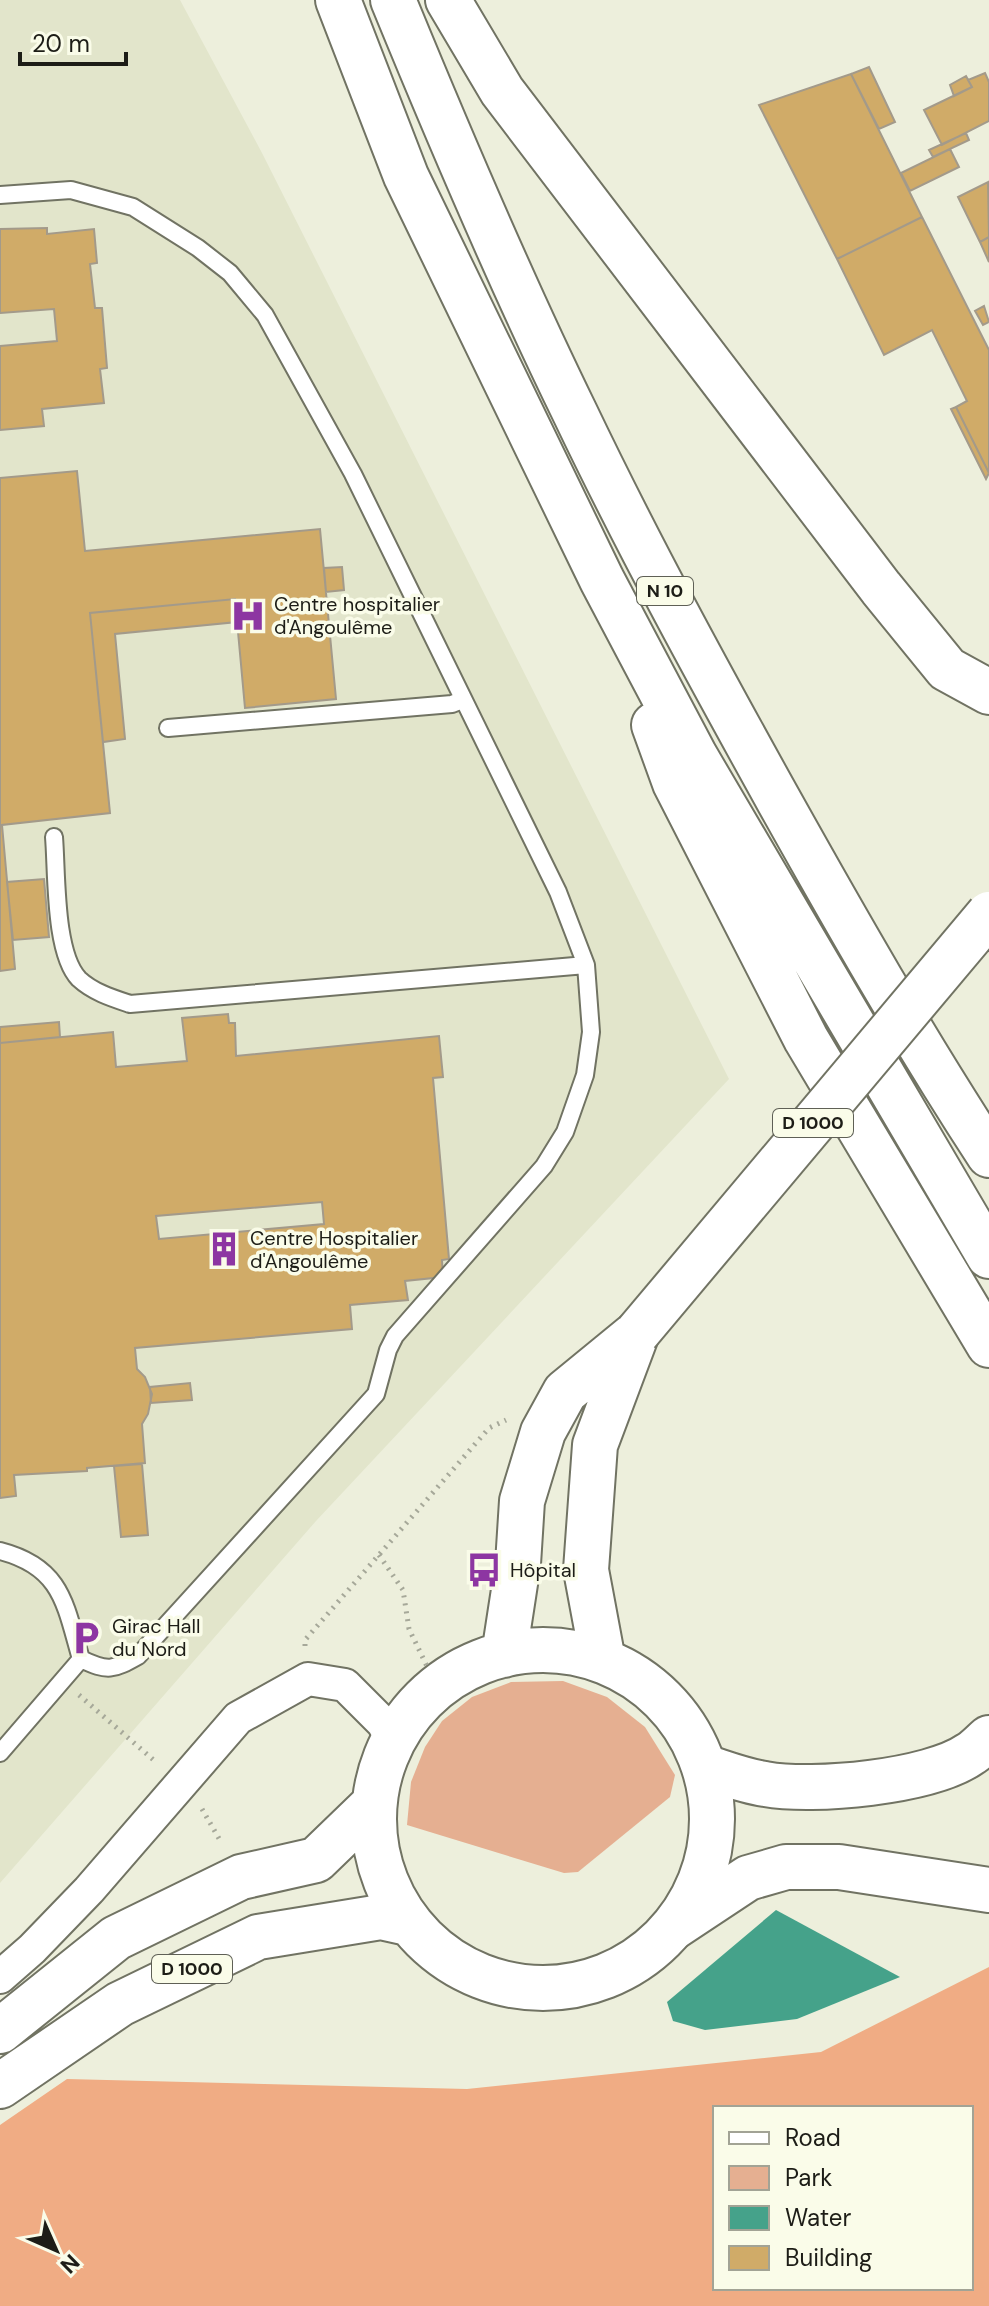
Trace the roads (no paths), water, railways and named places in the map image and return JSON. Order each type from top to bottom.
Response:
[{"type":"main road","name":"N 10","points":[[338,0],[406,176],[602,580],[695,756],[989,1256]]},
{"type":"main road","name":"N 10","points":[[393,0],[501,253],[574,413],[644,551],[845,919],[989,1155]]},
{"type":"main road","points":[[448,0],[502,91],[881,588],[947,669],[989,692]]},
{"type":"main road","points":[[602,580],[675,783],[806,1039],[989,1345]]},
{"type":"main road","name":"D 1000","points":[[504,1655],[518,1564],[522,1501],[543,1432],[565,1392],[637,1333],[989,914]]},
{"type":"main road","name":"D 1000","points":[[603,1661],[586,1570],[595,1445],[637,1333]]},
{"type":"main road","points":[[674,1927],[702,1878],[713,1823],[705,1767],[689,1733],[666,1702],[637,1678],[603,1661],[554,1650],[504,1655],[468,1668],[437,1687],[412,1712],[393,1741],[380,1771],[374,1804],[375,1846],[387,1887],[408,1923],[445,1958],[490,1981],[540,1989],[590,1983],[636,1961],[674,1927],[748,1878],[786,1867],[839,1867],[989,1890]]},
{"type":"main road","points":[[705,1767],[764,1784],[868,1783],[926,1773],[969,1756],[989,1738]]},
{"type":"main road","points":[[0,2031],[116,1938],[241,1877],[316,1860],[374,1804]]},
{"type":"main road","name":"D 1000","points":[[0,2086],[120,2004],[258,1937],[381,1917],[408,1923]]},
{"type":"street","points":[[0,1977],[89,1890],[238,1718],[308,1679],[345,1685],[383,1723],[393,1741]]},
{"type":"lane","points":[[0,195],[71,190],[133,207],[198,248],[230,273],[265,315],[353,474],[558,892],[586,965],[591,1032],[585,1075],[565,1132],[544,1166],[395,1336],[376,1394],[138,1656],[115,1668],[100,1668],[81,1659],[61,1599],[48,1573],[29,1560],[0,1551]]},
{"type":"lane","points":[[168,728],[382,712],[452,704],[462,700]]},
{"type":"lane","points":[[54,837],[59,908],[69,965],[92,989],[130,1004],[586,965]]},
{"type":"lane","points":[[0,1753],[81,1659]]},
{"type":"water","points":[[776,1910],[900,1977],[797,2019],[705,2030],[673,2021],[667,2002]]},
{"type":"place","name":"Centre hospitalier d'Angoulême","points":[[248,616]]},
{"type":"place","name":"Centre Hospitalier d'Angoulême","points":[[224,1249]]},
{"type":"place","name":"Hôpital","points":[[484,1570]]},
{"type":"place","name":"Girac Hall du Nord","points":[[86,1638]]}]
